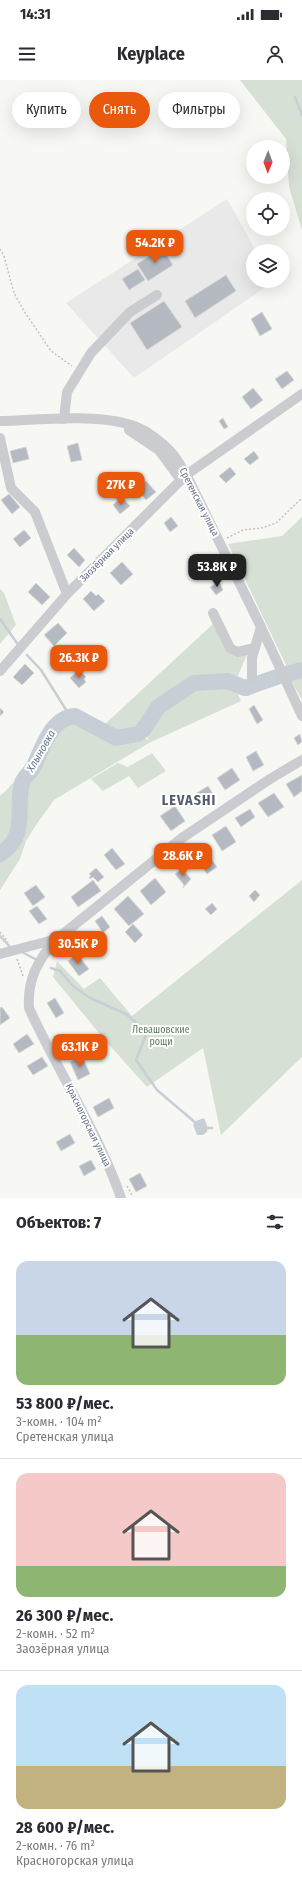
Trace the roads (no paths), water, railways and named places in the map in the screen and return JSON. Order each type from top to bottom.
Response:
[{"type":"street","points":[[64,419],[67,392],[91,353],[130,312],[157,295]]},
{"type":"street","name":"Заозёрная улица","points":[[0,671],[67,594],[182,476],[302,394]]},
{"type":"street","name":"Сретенская улица","points":[[0,421],[64,419],[109,420],[128,424],[148,433],[165,446],[178,462],[182,476],[220,542],[261,626],[302,716]]},
{"type":"street","points":[[0,426],[110,424],[121,427],[134,433],[159,450],[182,476]]},
{"type":"street","points":[[0,438],[11,488],[35,512],[67,594]]},
{"type":"street","points":[[213,613],[230,648],[237,652],[255,648]]},
{"type":"street","points":[[252,678],[252,658],[261,626]]},
{"type":"street","name":"Красногорская улица","points":[[121,1198],[114,1179],[29,1008],[29,985],[42,957],[57,939],[182,838],[270,778],[302,760]]},
{"type":"street","points":[[0,954],[57,939]]},
{"type":"waterway","points":[[295,97],[302,115]]},
{"type":"waterway","points":[[0,619],[19,646]]},
{"type":"waterway","points":[[27,655],[41,670],[70,716]]},
{"type":"waterway","name":"Хлыновка","points":[[286,674],[302,670]]},
{"type":"waterway","name":"Хлыновка","points":[[0,854],[9,847],[15,839],[18,830],[22,783],[34,766],[49,735],[60,722],[75,716],[116,738],[138,734],[143,730],[158,707],[194,683],[227,681],[245,688],[277,677]]},
{"type":"waterway","points":[[0,936],[11,948]]},
{"type":"waterway","points":[[22,952],[35,959]]},
{"type":"waterway","points":[[51,968],[60,971],[73,986],[90,998],[126,1014],[147,1032],[136,1060],[157,1090],[197,1124]]},
{"type":"waterway","points":[[205,1128],[212,1128]]},
{"type":"district","name":"LEVASHI","points":[[189,800]]},
{"type":"park label","name":"Левашовские рощи","points":[[161,1036]]}]
